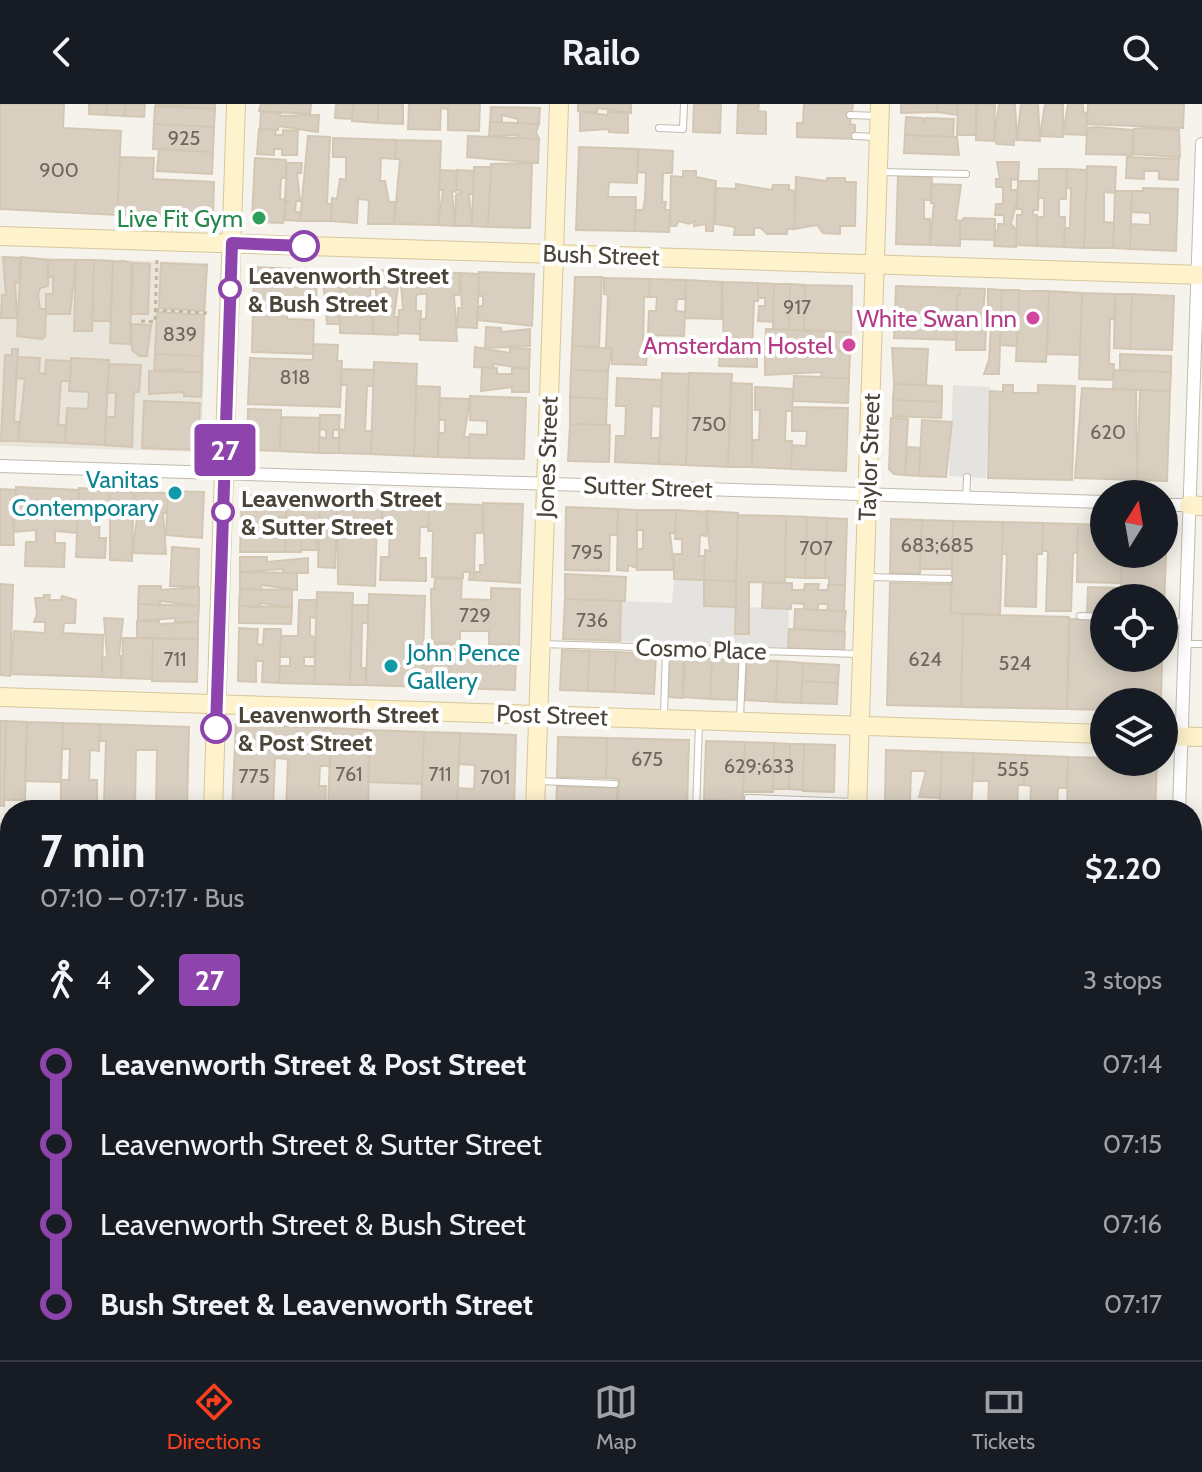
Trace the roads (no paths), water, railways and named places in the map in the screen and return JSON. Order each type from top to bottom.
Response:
[{"type":"main road","points":[[213,800],[236,104]]},
{"type":"main road","name":"Jones Street","points":[[535,800],[559,104]]},
{"type":"main road","name":"Taylor Street","points":[[857,800],[880,110]]},
{"type":"main road","name":"Bush Street","points":[[0,236],[1200,275]]},
{"type":"main road","name":"Post Street","points":[[0,697],[1090,733]]},
{"type":"main road","points":[[1178,736],[1202,737]]},
{"type":"street","points":[[1178,698],[1196,506],[1202,144]]},
{"type":"street","name":"Sutter Street","points":[[0,466],[1090,502]]},
{"type":"street","points":[[1176,776],[1178,800]]},
{"type":"lane","points":[[659,128],[683,129],[684,104]]},
{"type":"lane","points":[[850,115],[880,110]]},
{"type":"lane","points":[[855,136],[879,137]]},
{"type":"lane","points":[[878,171],[966,174]]},
{"type":"lane","points":[[966,498],[967,477]]},
{"type":"lane","points":[[865,577],[949,579]]},
{"type":"lane","points":[[1080,616],[1090,616]]},
{"type":"lane","points":[[1178,622],[1186,622]]},
{"type":"lane","name":"Cosmo Place","points":[[540,644],[862,654]]},
{"type":"lane","points":[[1185,644],[1202,644]]},
{"type":"lane","points":[[664,719],[666,648]]},
{"type":"lane","points":[[740,721],[743,650]]},
{"type":"lane","points":[[696,800],[699,720]]},
{"type":"lane","points":[[535,781],[615,784]]},
{"type":"lane","points":[[748,798],[775,800]]},
{"type":"place","name":"Live Fit Gym","points":[[259,218]]},
{"type":"place","name":"Leavenworth Street & Bush Street","points":[[230,289]]},
{"type":"place","name":"White Swan Inn","points":[[1033,318]]},
{"type":"place","name":"Amsterdam Hostel","points":[[849,345]]},
{"type":"place","name":"Vanitas Contemporary","points":[[175,493]]},
{"type":"place","name":"Leavenworth Street & Sutter Street","points":[[223,512]]},
{"type":"place","name":"John Pence Gallery","points":[[391,666]]},
{"type":"place","name":"Leavenworth Street & Post Street","points":[[216,728]]}]
